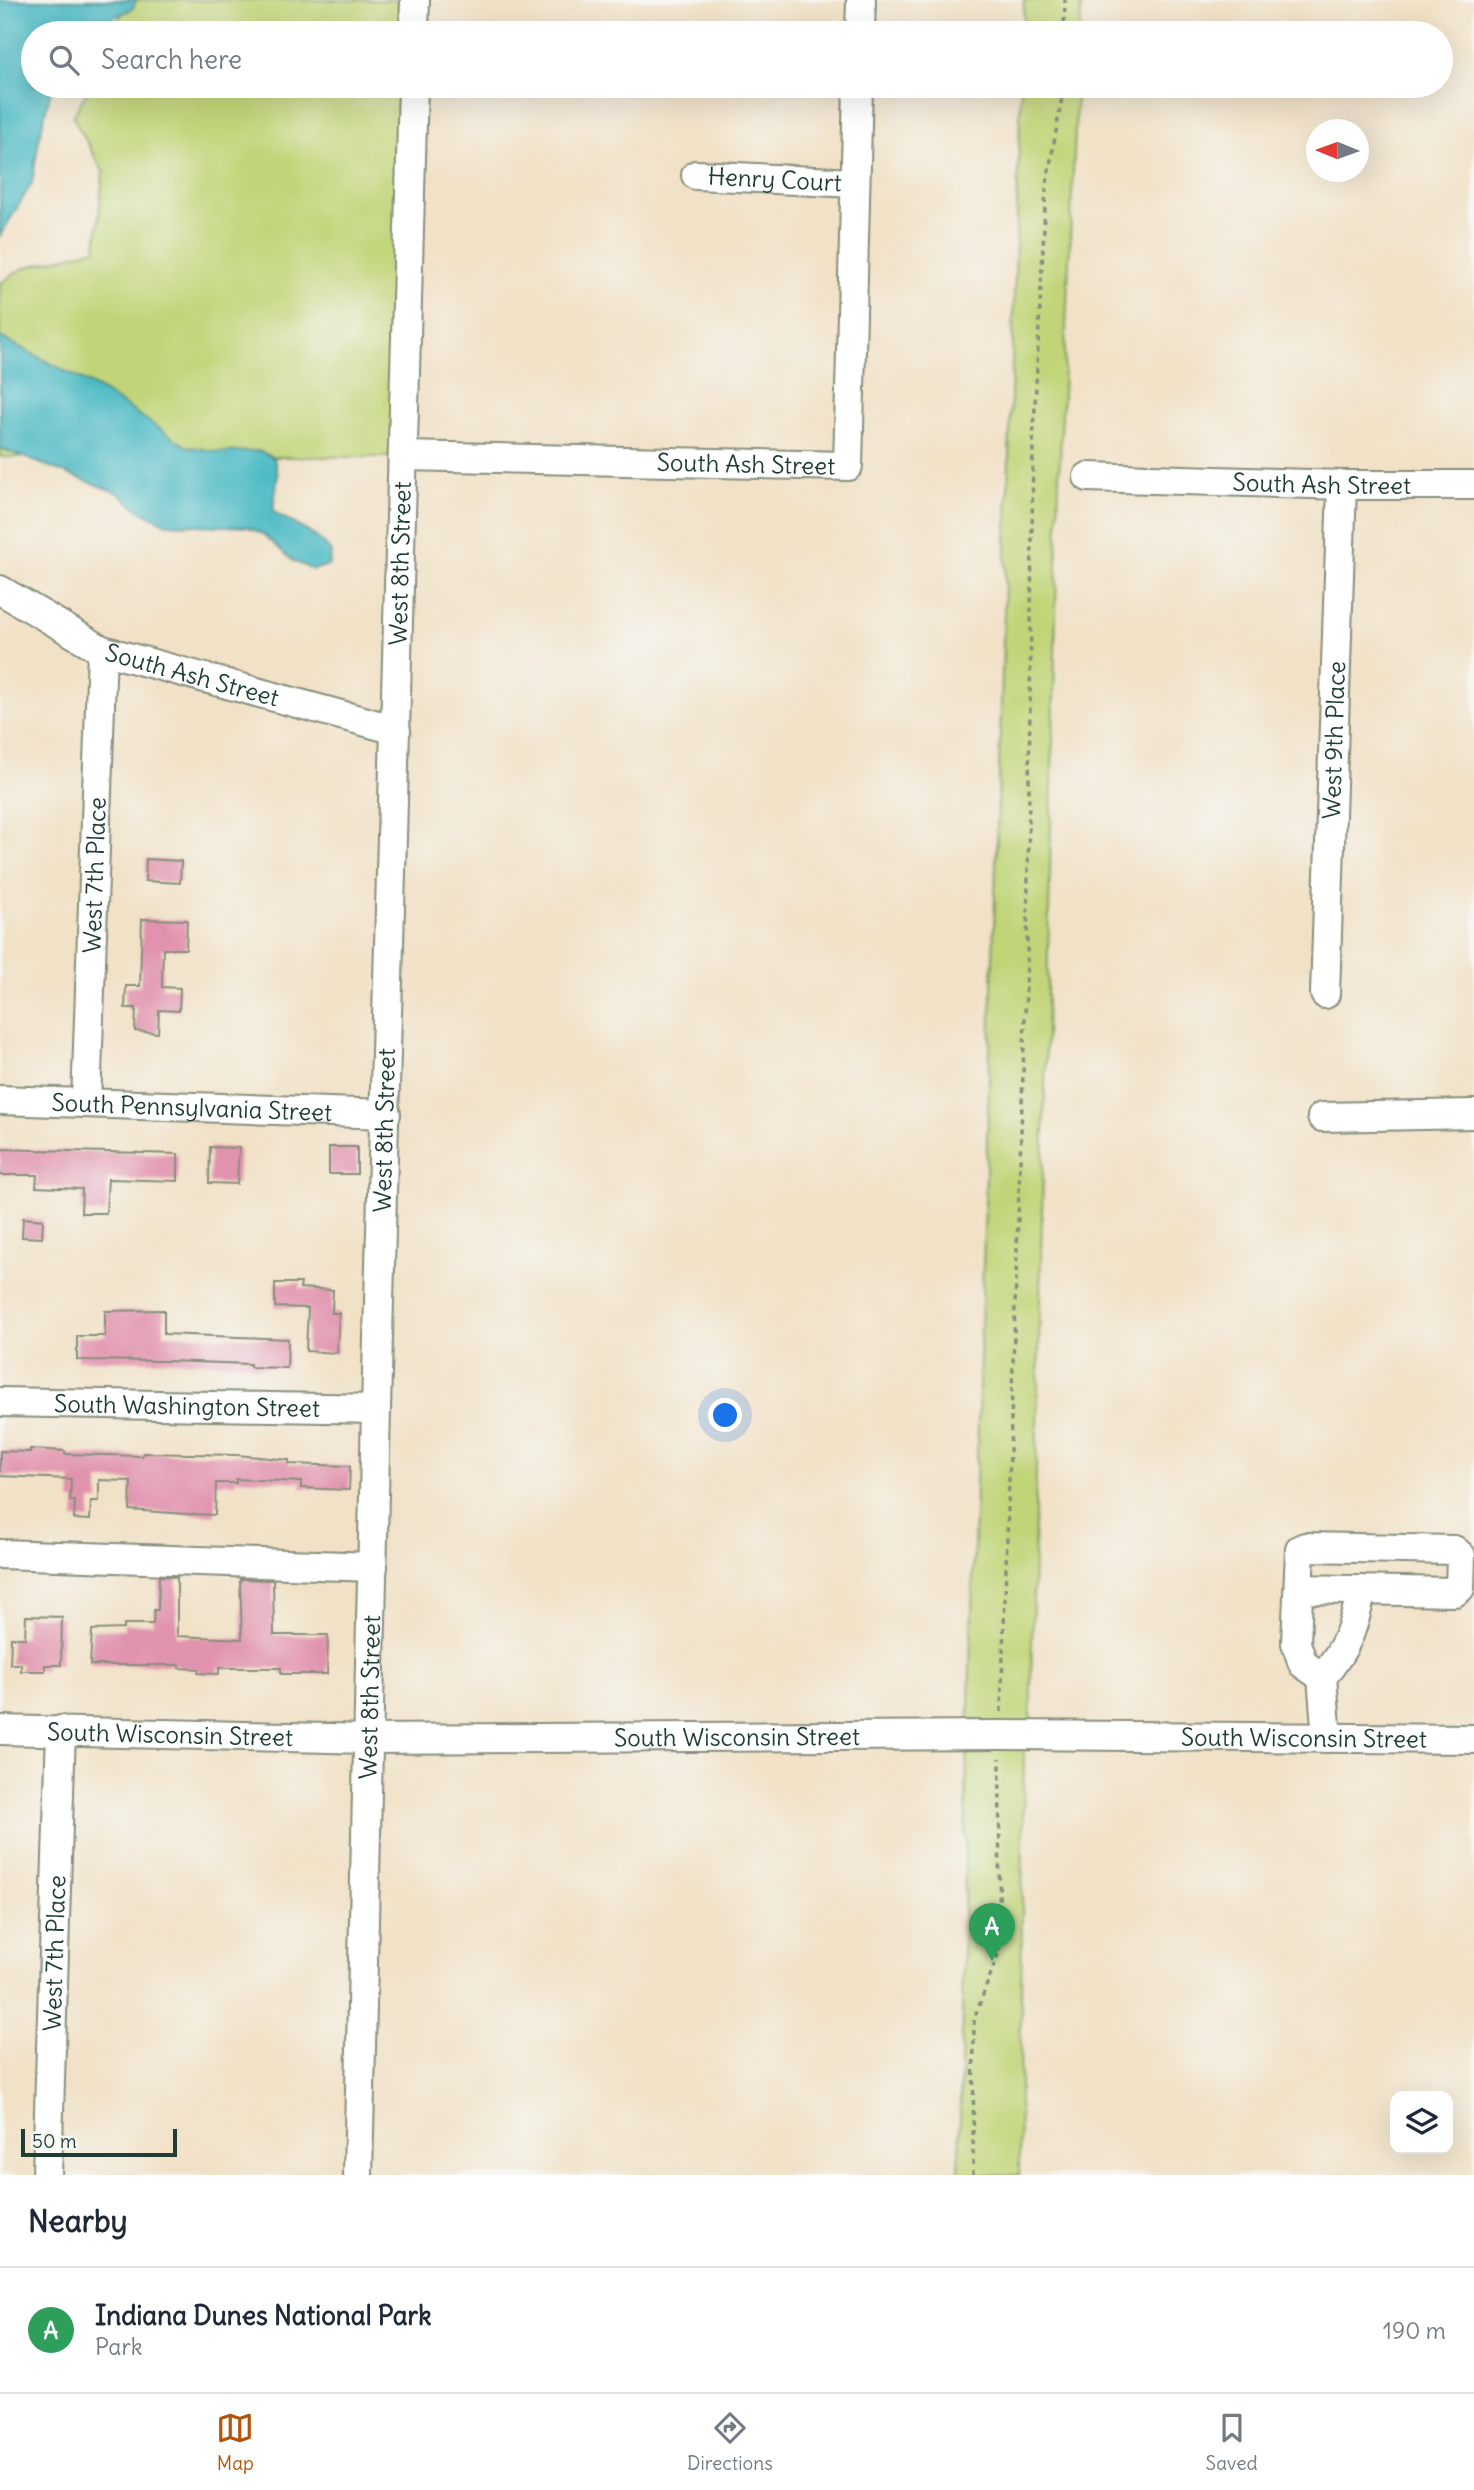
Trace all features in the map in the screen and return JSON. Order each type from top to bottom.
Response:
[{"type":"street","points":[[414,21],[415,0]]},
{"type":"street","points":[[860,21],[861,0]]},
{"type":"street","name":"West 8th Street","points":[[358,2175],[412,98]]},
{"type":"street","points":[[855,183],[858,98]]},
{"type":"street","name":"Henry Court","points":[[696,175],[855,183]]},
{"type":"street","name":"South Ash Street","points":[[403,456],[848,466],[855,183]]},
{"type":"street","name":"South Ash Street","points":[[1088,477],[1342,485],[1474,485]]},
{"type":"street","name":"West 9th Place","points":[[1325,994],[1342,485]]},
{"type":"street","name":"South Ash Street","points":[[0,590],[102,650],[396,730]]},
{"type":"street","name":"West 7th Place","points":[[86,1103],[102,650]]},
{"type":"street","name":"South Pennsylvania Street","points":[[0,1100],[386,1114]]},
{"type":"street","points":[[1322,1117],[1474,1114]]},
{"type":"street","name":"South Washington Street","points":[[0,1402],[376,1409]]},
{"type":"street","points":[[1300,1589],[1455,1592],[1460,1588],[1461,1556],[1454,1550],[1305,1546],[1300,1549],[1296,1643],[1303,1664],[1322,1677]]},
{"type":"street","points":[[0,1554],[373,1567]]},
{"type":"street","points":[[1327,1738],[1322,1677],[1348,1641],[1362,1590]]},
{"type":"street","name":"South Wisconsin Street","points":[[0,1730],[369,1739],[1000,1735],[1474,1739]]},
{"type":"street","name":"West 7th Place","points":[[47,2175],[61,1730]]},
{"type":"path","points":[[1065,0],[1065,21]]},
{"type":"path","points":[[973,2175],[974,2019],[999,1951],[1000,1735],[1027,958],[1033,445],[1046,188],[1062,98]]},
{"type":"green space","points":[[136,0],[401,0],[400,21],[119,21],[121,15],[133,8]]},
{"type":"green space","points":[[1024,0],[1081,0],[1080,21],[1023,21]]},
{"type":"green space","points":[[83,98],[400,98],[395,457],[0,457],[0,432],[163,432],[100,389],[0,337],[0,283],[24,268],[96,249],[103,171],[73,117]]},
{"type":"green space","points":[[1021,98],[1076,98],[1059,480],[1030,1731],[968,1732]]},
{"type":"green space","points":[[967,1746],[1024,1746],[1019,2175],[959,2175]]},
{"type":"water","points":[[0,0],[136,0],[133,8],[107,21],[21,21],[21,98],[49,98],[32,183],[0,236]]},
{"type":"water","points":[[0,337],[100,389],[186,446],[219,452],[260,451],[274,458],[278,475],[273,511],[326,546],[331,552],[329,565],[313,570],[293,561],[263,534],[248,527],[167,524],[139,510],[118,493],[0,448]]},
{"type":"building","points":[[146,859],[181,861],[180,883],[145,881]]},
{"type":"building","points":[[142,919],[187,920],[186,949],[163,949],[162,987],[180,988],[179,1011],[159,1010],[158,1033],[135,1031],[136,1008],[125,1008],[126,986],[140,986]]},
{"type":"building","points":[[210,1147],[239,1148],[237,1184],[209,1183]]},
{"type":"building","points":[[329,1147],[357,1147],[357,1174],[329,1174]]},
{"type":"building","points":[[0,1149],[178,1154],[178,1181],[108,1179],[106,1213],[81,1213],[82,1189],[36,1187],[37,1175],[0,1175]]},
{"type":"building","points":[[23,1218],[43,1220],[42,1238],[22,1237]]},
{"type":"building","points":[[275,1283],[301,1283],[300,1288],[333,1290],[332,1313],[339,1313],[337,1353],[306,1351],[308,1308],[275,1307]]},
{"type":"building","points":[[164,1310],[164,1334],[288,1339],[287,1368],[250,1367],[250,1364],[77,1360],[77,1336],[105,1336],[105,1311]]},
{"type":"building","points":[[30,1449],[65,1451],[65,1454],[237,1455],[289,1460],[289,1464],[350,1466],[349,1490],[301,1488],[301,1482],[236,1479],[236,1483],[216,1483],[215,1515],[187,1514],[130,1510],[131,1481],[99,1480],[99,1501],[91,1501],[90,1520],[74,1519],[75,1501],[70,1501],[71,1479],[0,1476],[0,1451],[30,1452]]},
{"type":"building","points":[[159,1576],[177,1577],[177,1636],[242,1639],[240,1579],[273,1580],[274,1635],[328,1635],[327,1674],[281,1674],[281,1668],[219,1668],[219,1674],[198,1673],[199,1669],[179,1668],[179,1665],[90,1665],[92,1630],[124,1629],[124,1624],[153,1624],[154,1610],[158,1610]]},
{"type":"building","points":[[26,1616],[62,1617],[61,1665],[45,1665],[45,1671],[21,1671],[21,1664],[10,1664],[11,1638],[25,1638]]},
{"type":"place","name":"Indiana Dunes National Park","points":[[992,1961]]}]
